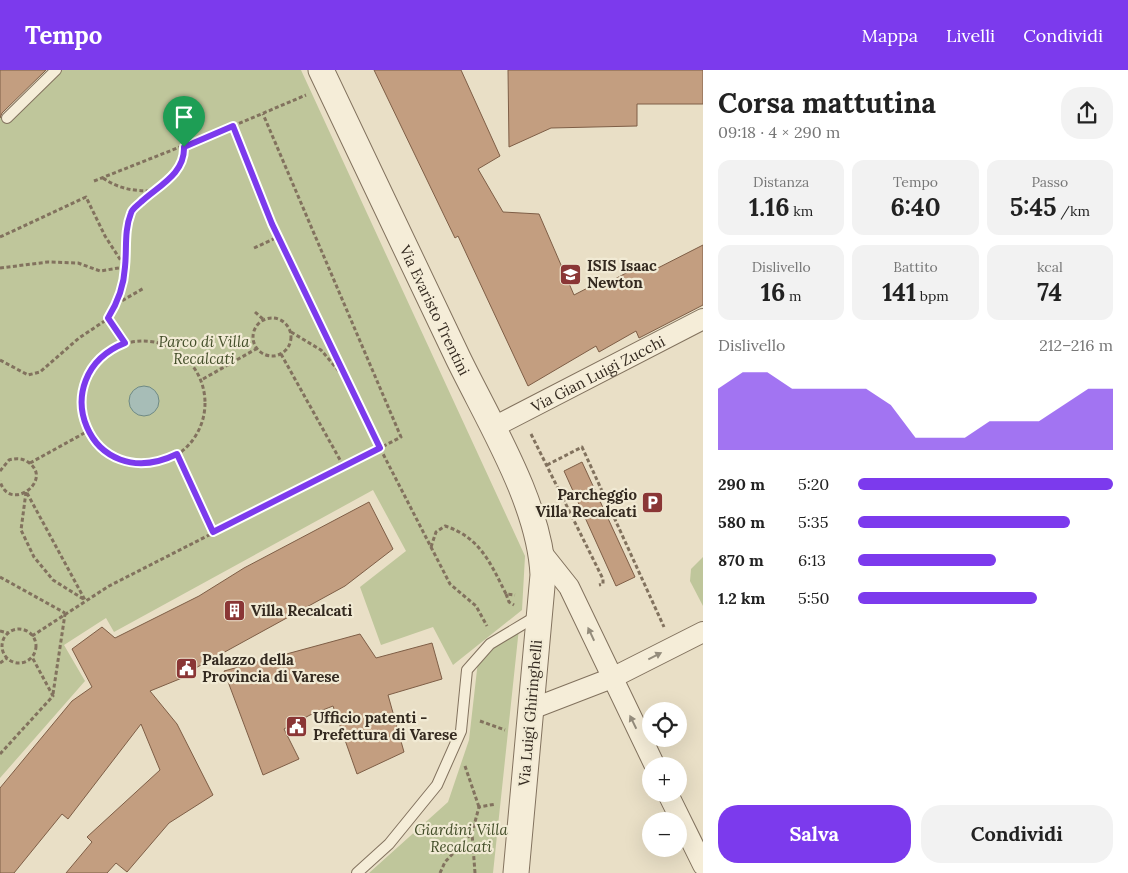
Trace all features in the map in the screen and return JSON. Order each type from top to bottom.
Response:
[{"type":"street","name":"Via Evaristo Trentini","points":[[318,81],[509,461],[537,530],[542,553]]},
{"type":"street","name":"Via Gian Luigi Zucchi","points":[[492,428],[703,319]]},
{"type":"street","points":[[542,553],[568,587],[651,757]]},
{"type":"street","name":"Via Luigi Ghiringhelli","points":[[516,873],[529,710],[543,575],[542,553]]},
{"type":"street","points":[[529,710],[612,678],[703,632]]},
{"type":"street","points":[[672,802],[703,865]]},
{"type":"lane","points":[[8,118],[56,70]]},
{"type":"lane","points":[[357,873],[389,844],[437,785],[461,731],[467,670],[490,644],[530,620]]},
{"type":"path","points":[[94,181],[184,147],[262,114],[318,81]]},
{"type":"path","points":[[32,636],[85,600],[213,532],[401,437],[262,114]]},
{"type":"path","points":[[233,126],[278,237],[380,448],[450,584],[476,606],[482,616],[490,632],[490,644]]},
{"type":"path","points":[[0,360],[28,375],[40,372],[78,338],[108,318],[118,303],[125,267],[125,238],[131,211],[176,174],[184,156],[184,147]]},
{"type":"path","points":[[103,178],[116,187],[134,191],[153,191]]},
{"type":"path","points":[[0,237],[86,197],[104,236],[125,267]]},
{"type":"path","points":[[254,248],[278,237]]},
{"type":"path","points":[[0,268],[48,262],[78,263],[100,271],[125,267]]},
{"type":"path","points":[[118,303],[144,288]]},
{"type":"path","points":[[255,312],[264,320]]},
{"type":"path","points":[[108,318],[125,343]]},
{"type":"path","points":[[291,332],[290,346],[282,354],[271,357],[256,348],[254,343],[254,329],[264,320],[270,318],[281,320],[286,323],[291,332],[321,350],[348,381]]},
{"type":"path","points":[[154,341],[172,348],[188,359],[202,379],[205,396],[203,418],[194,439],[177,454],[162,462],[127,463],[111,456],[98,445],[88,431],[82,412],[82,392],[88,374],[100,358],[125,343],[154,341]]},
{"type":"path","points":[[202,379],[256,348]]},
{"type":"path","points":[[282,354],[344,467]]},
{"type":"path","points":[[521,414],[603,579],[603,584],[599,585]]},
{"type":"path","points":[[0,472],[3,465],[14,459],[30,463],[88,431]]},
{"type":"path","points":[[546,465],[582,447],[666,632]]},
{"type":"path","points":[[177,454],[213,532]]},
{"type":"path","points":[[0,460],[3,465]]},
{"type":"path","points":[[0,481],[9,493],[15,495],[31,489],[36,479],[36,473],[30,463]]},
{"type":"path","points":[[26,492],[85,600]]},
{"type":"path","points":[[26,492],[21,530],[34,557],[53,580],[85,600]]},
{"type":"path","points":[[431,547],[436,532],[445,526],[462,531],[476,543],[488,560],[506,594],[519,595]]},
{"type":"path","points":[[0,577],[65,613]]},
{"type":"path","points":[[0,754],[52,696],[65,613]]},
{"type":"path","points":[[0,631],[8,633],[23,630],[32,636],[36,646],[32,657],[22,662],[16,662],[7,658]]},
{"type":"path","points":[[7,658],[3,642],[8,633]]},
{"type":"path","points":[[32,657],[52,696]]},
{"type":"path","points":[[0,662],[7,658]]},
{"type":"path","points":[[463,716],[508,731]]},
{"type":"path","points":[[454,747],[461,753],[479,807],[472,833],[475,873]]},
{"type":"path","points":[[479,807],[502,803]]},
{"type":"path","points":[[440,873],[445,862],[472,833]]},
{"type":"green space","name":"Parco di Villa Recalcati","points":[[49,70],[301,70],[525,556],[522,610],[453,665],[433,627],[381,645],[360,587],[406,551],[373,490],[114,632],[106,618],[64,645],[85,681],[0,778],[0,118]]},
{"type":"green space","points":[[703,557],[703,606],[690,581],[691,569]]},
{"type":"green space","name":"Giardini Villa Recalcati","points":[[519,628],[493,873],[369,873],[448,802],[469,740],[478,661]]},
{"type":"water","points":[[144,386],[155,390],[159,401],[155,412],[144,416],[133,412],[129,401],[133,390]]},
{"type":"building","points":[[0,70],[46,70],[2,113],[0,118]]},
{"type":"building","points":[[374,70],[461,70],[500,156],[478,169],[503,212],[539,214],[574,295],[603,280],[611,281],[645,263],[650,272],[703,245],[703,305],[639,338],[636,331],[599,352],[596,346],[528,386],[458,236],[455,238]]},
{"type":"building","points":[[508,70],[703,70],[703,104],[637,104],[637,126],[551,128],[509,147]]},
{"type":"building","points":[[582,462],[635,577],[616,586],[564,471]]},
{"type":"building","points":[[369,502],[393,549],[345,586],[181,676],[182,678],[150,691],[177,724],[213,795],[169,823],[127,872],[116,863],[107,873],[66,873],[92,842],[87,837],[160,770],[141,724],[68,819],[62,814],[14,873],[0,873],[0,788],[72,701],[92,687],[72,649],[102,627],[115,638],[199,596],[244,568]]},
{"type":"building","points":[[360,634],[376,658],[432,643],[442,679],[388,695],[404,752],[357,774],[333,706],[310,715],[284,729],[299,759],[263,775],[224,671]]},
{"type":"place","name":"ISIS Isaac Newton","points":[[571,274]]},
{"type":"place","name":"Parcheggio Villa Recalcati","points":[[653,503]]},
{"type":"place","name":"Villa Recalcati","points":[[235,610]]},
{"type":"place","name":"Palazzo della Provincia di Varese","points":[[186,668]]},
{"type":"place","name":"Ufficio patenti - Prefettura di Varese","points":[[297,726]]},
{"type":"route","points":[[233,126],[272,224],[380,448],[213,532],[177,454],[162,462],[144,464],[127,463],[111,456],[98,445],[88,431],[82,412],[82,392],[88,374],[100,358],[115,347],[125,343],[108,318],[118,303],[125,267],[125,238],[131,211],[159,185],[176,174],[184,156],[184,147],[233,126]]}]
